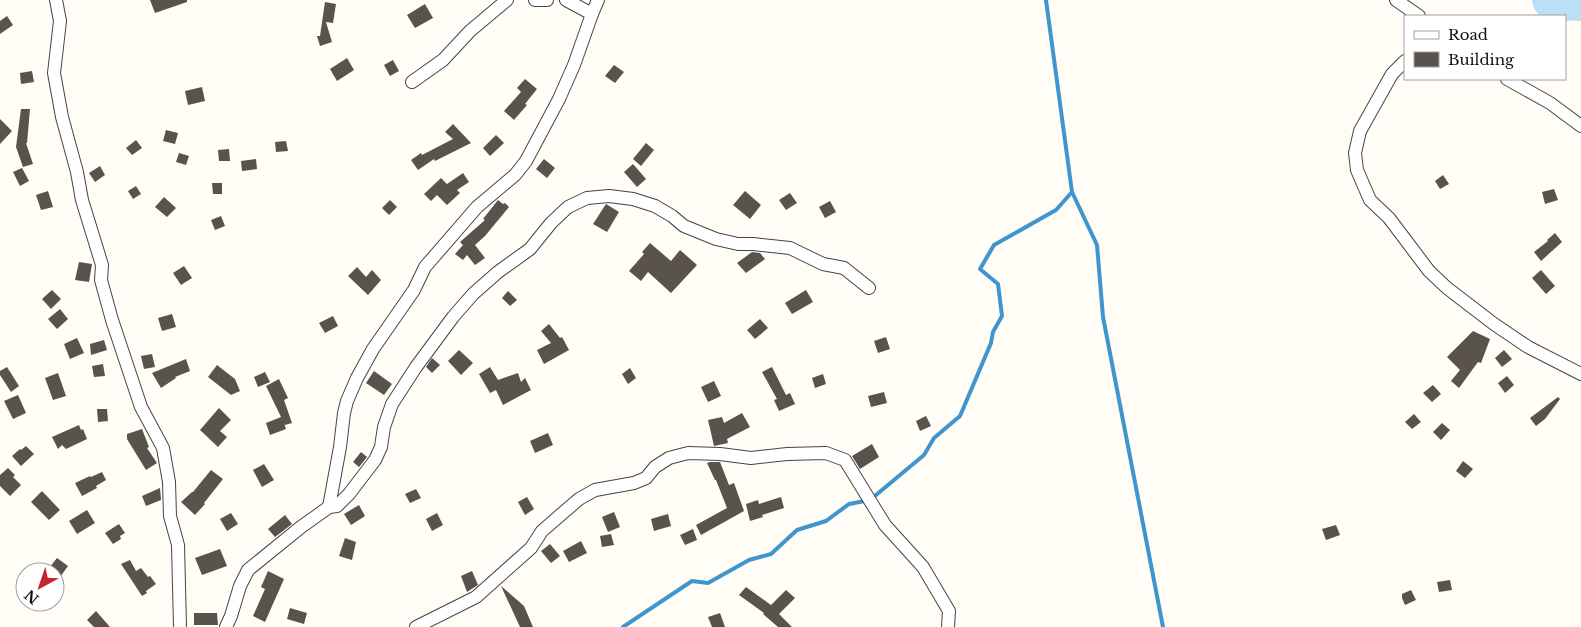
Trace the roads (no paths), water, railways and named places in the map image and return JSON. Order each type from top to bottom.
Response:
[{"type":"street","points":[[56,0],[60,21],[54,73],[62,117],[78,172],[82,200],[102,264],[101,280],[121,346],[141,407],[163,448],[170,516],[178,545],[180,627]]},
{"type":"street","points":[[412,82],[443,60],[470,31],[507,0]]},
{"type":"street","points":[[536,0],[547,0]]},
{"type":"street","points":[[566,0],[592,14]]},
{"type":"street","points":[[329,507],[344,414],[347,401],[357,378],[373,349],[414,290],[425,267],[477,207],[515,175],[526,161],[574,65],[598,0]]},
{"type":"street","points":[[1396,0],[1417,15]]},
{"type":"street","points":[[1404,63],[1392,74],[1360,131],[1354,153],[1357,170],[1370,200],[1389,218],[1429,271],[1447,288],[1528,347],[1581,374]]},
{"type":"street","points":[[1509,80],[1550,103],[1581,126]]},
{"type":"street","points":[[226,627],[240,586],[248,570],[301,526],[329,507],[337,506],[349,494],[375,460],[381,447],[384,428],[392,404],[416,366],[453,317],[472,294],[530,249],[551,223],[568,207],[587,198],[610,196],[633,199],[655,206],[684,226],[716,239],[738,244],[790,248],[823,264],[844,268],[869,288]]},
{"type":"street","points":[[416,627],[476,597],[531,548],[542,531],[579,499],[595,490],[634,483],[646,478],[655,467],[669,458],[688,453],[720,454],[751,458],[787,454],[826,453],[844,460],[886,525],[923,567],[949,611],[948,627]]},
{"type":"waterway","points":[[1046,0],[1072,192],[1097,245],[1103,317],[1163,627]]},
{"type":"waterway","points":[[1543,0],[1544,4],[1552,10],[1581,10]]},
{"type":"waterway","points":[[623,627],[692,581],[708,583],[749,560],[771,554],[797,530],[826,521],[849,504],[870,500],[924,455],[934,438],[960,416],[991,343],[993,332],[1002,316],[998,284],[980,269],[994,245],[1056,210],[1072,192]]}]
